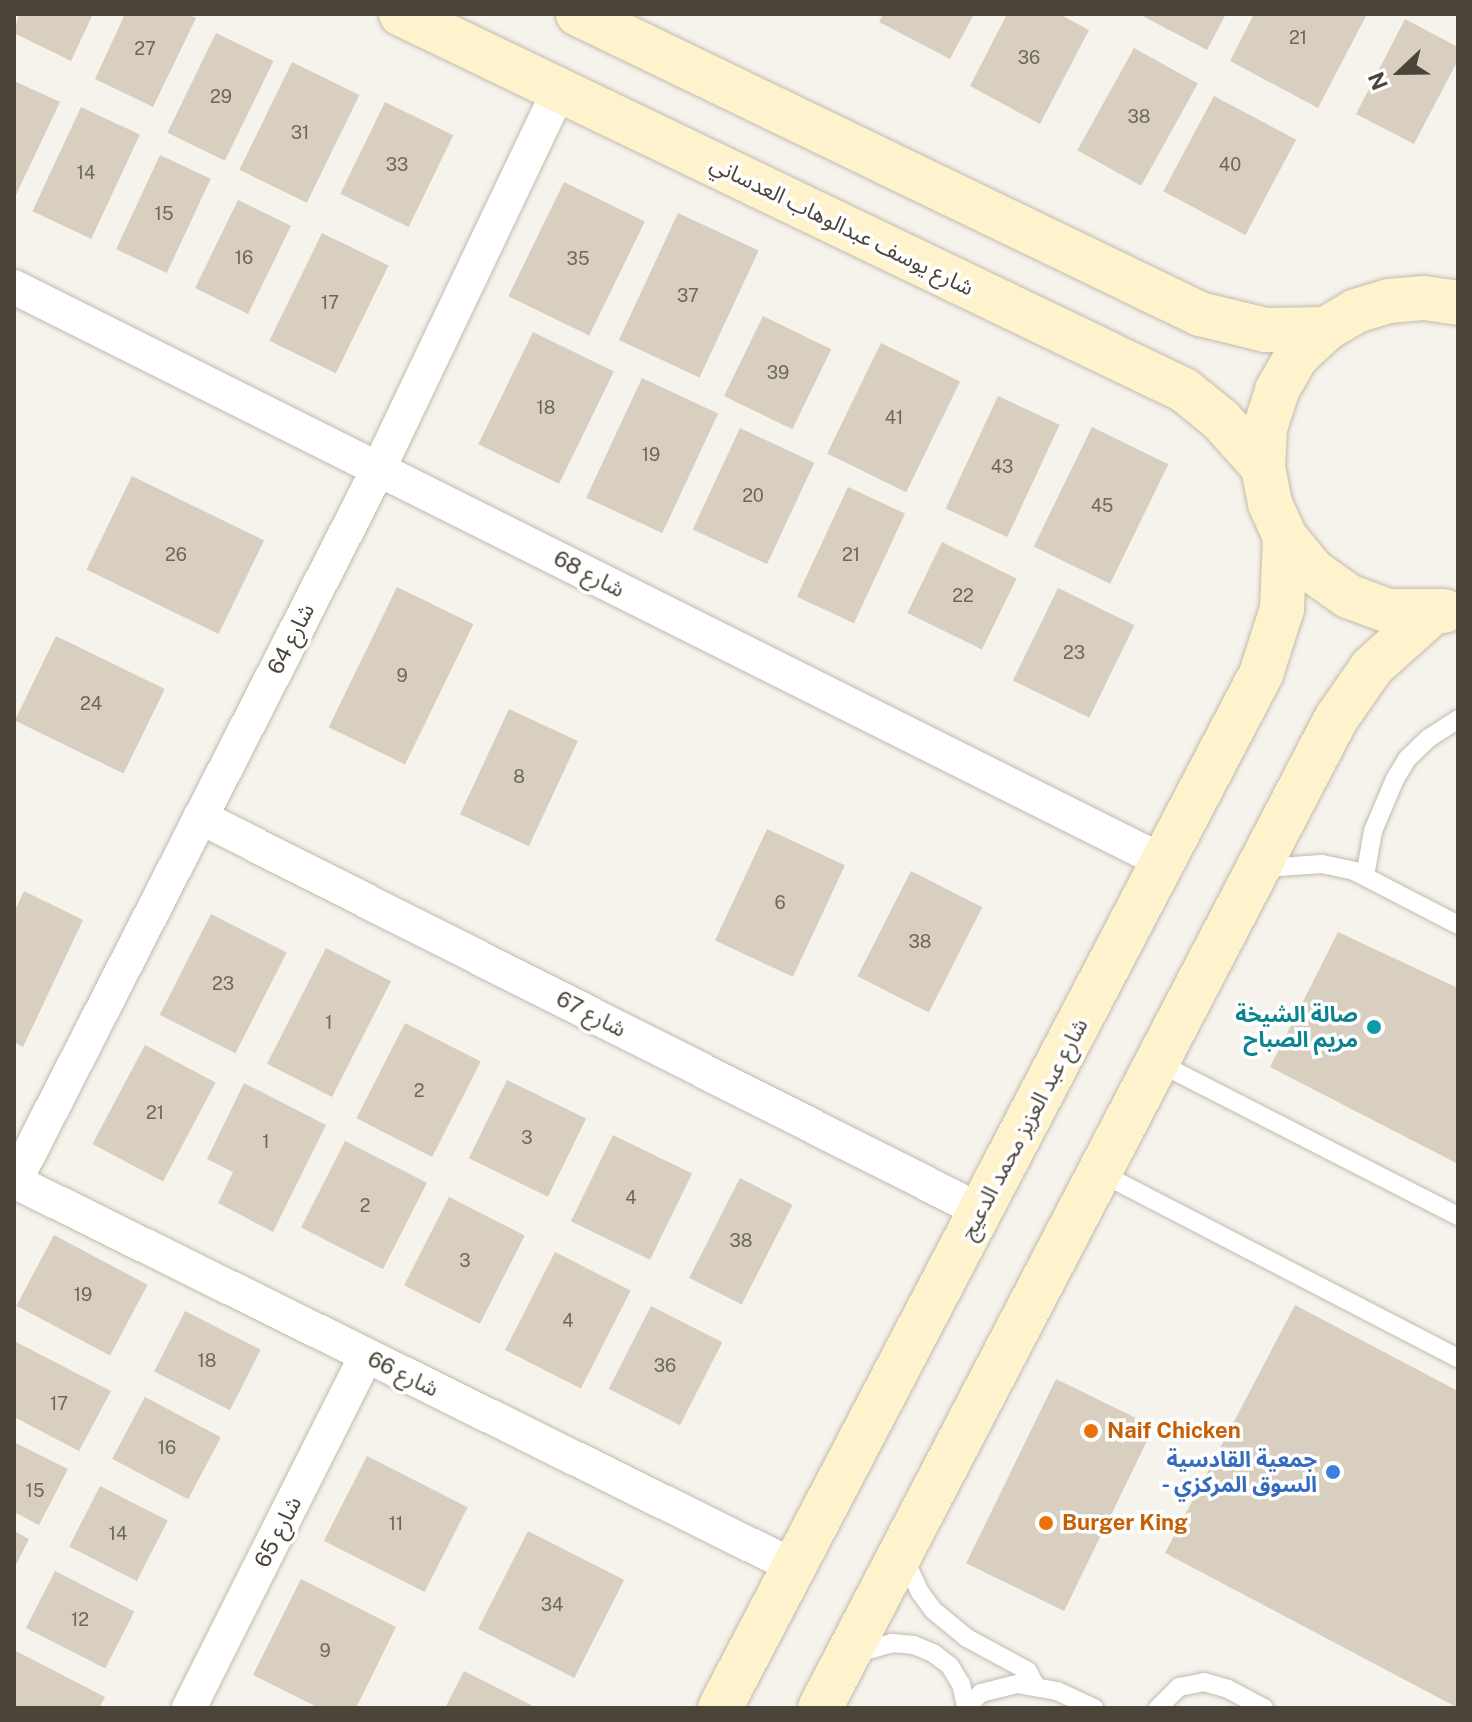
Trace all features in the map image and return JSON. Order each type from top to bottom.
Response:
[{"type":"street","name":"شارع يوسف عبدالوهاب العدساني","points":[[401,14],[1184,390],[1221,420],[1263,467]]},
{"type":"street","points":[[578,14],[1200,314],[1265,330],[1326,329]]},
{"type":"street","name":"شارع 64","points":[[14,1182],[379,468],[559,91]]},
{"type":"street","name":"شارع 68","points":[[14,287],[1164,862]]},
{"type":"street","points":[[1444,611],[1388,611],[1348,596],[1313,571],[1285,537],[1270,503],[1263,467],[1265,428],[1277,390],[1297,356],[1326,329],[1367,308],[1447,291]]},
{"type":"street","name":"شارع عبد العزيز محمد الدعيج","points":[[720,1708],[1164,862],[1272,645],[1285,591],[1285,537]]},
{"type":"street","points":[[820,1708],[1354,688],[1393,645],[1444,611]]},
{"type":"street","name":"شارع 67","points":[[200,817],[981,1211]]},
{"type":"street","name":"شارع 66","points":[[14,1182],[793,1566]]},
{"type":"street","name":"شارع 65","points":[[189,1708],[366,1356]]},
{"type":"lane","points":[[1365,876],[1373,831],[1395,779],[1407,759],[1429,738],[1458,719]]},
{"type":"lane","points":[[1258,869],[1288,863],[1322,864],[1365,876],[1458,925]]},
{"type":"lane","points":[[1157,1062],[1458,1216]]},
{"type":"lane","points":[[1099,1172],[1458,1358]]},
{"type":"lane","points":[[902,1552],[909,1573],[933,1610],[967,1638],[1028,1671],[1035,1685]]},
{"type":"lane","points":[[847,1656],[892,1643],[914,1645],[933,1653],[950,1666],[961,1684],[966,1706],[981,1693],[999,1687],[1035,1685],[1094,1708]]},
{"type":"lane","points":[[1158,1708],[1179,1687],[1204,1682],[1228,1689],[1264,1708]]},
{"type":"building","points":[[19,14],[93,14],[71,61],[14,33]]},
{"type":"building","points":[[125,14],[187,14],[196,18],[153,107],[95,79]]},
{"type":"building","points":[[883,14],[974,14],[950,59],[879,22]]},
{"type":"building","points":[[1007,14],[1059,14],[1089,30],[1040,124],[970,86]]},
{"type":"building","points":[[1139,14],[1226,14],[1207,50]]},
{"type":"building","points":[[1254,14],[1367,14],[1318,108],[1230,61]]},
{"type":"building","points":[[1405,19],[1458,47],[1458,60],[1414,144],[1356,114]]},
{"type":"building","points":[[216,33],[274,61],[225,161],[167,133]]},
{"type":"building","points":[[1134,48],[1198,83],[1141,186],[1077,150]]},
{"type":"building","points":[[292,62],[359,95],[307,203],[239,170]]},
{"type":"building","points":[[14,81],[60,102],[14,199]]},
{"type":"building","points":[[1214,96],[1296,140],[1245,235],[1163,191]]},
{"type":"building","points":[[385,102],[453,135],[409,227],[340,194]]},
{"type":"building","points":[[81,107],[140,134],[91,239],[32,211]]},
{"type":"building","points":[[160,155],[211,179],[167,273],[116,249]]},
{"type":"building","points":[[564,182],[645,221],[589,336],[508,296]]},
{"type":"building","points":[[238,200],[291,226],[248,314],[195,288]]},
{"type":"building","points":[[678,213],[759,251],[699,377],[619,340]]},
{"type":"building","points":[[322,233],[389,265],[336,373],[269,341]]},
{"type":"building","points":[[763,316],[831,349],[792,429],[724,396]]},
{"type":"building","points":[[533,332],[614,371],[559,484],[478,444]]},
{"type":"building","points":[[881,343],[960,382],[906,492],[827,454]]},
{"type":"building","points":[[642,378],[718,413],[662,533],[586,498]]},
{"type":"building","points":[[998,396],[1060,425],[1007,537],[946,508]]},
{"type":"building","points":[[1092,427],[1168,464],[1110,584],[1034,547]]},
{"type":"building","points":[[740,428],[814,463],[767,564],[693,530]]},
{"type":"building","points":[[132,476],[264,540],[219,634],[86,569]]},
{"type":"building","points":[[848,487],[905,514],[854,623],[797,597]]},
{"type":"building","points":[[942,542],[1017,578],[982,649],[907,613]]},
{"type":"building","points":[[397,587],[473,624],[405,764],[329,727]]},
{"type":"building","points":[[1058,588],[1134,625],[1089,718],[1013,681]]},
{"type":"building","points":[[56,636],[165,689],[124,774],[15,720]]},
{"type":"building","points":[[509,709],[578,741],[529,846],[460,814]]},
{"type":"building","points":[[767,829],[845,865],[793,977],[715,940]]},
{"type":"building","points":[[911,871],[982,907],[929,1012],[857,976]]},
{"type":"building","points":[[24,891],[83,920],[23,1047],[14,1042],[14,912]]},
{"type":"building","points":[[211,914],[287,953],[235,1053],[160,1015]]},
{"type":"building","name":"صالة الشيخة مريم الصباح","points":[[1338,932],[1458,988],[1458,1164],[1270,1067]]},
{"type":"building","points":[[326,948],[391,981],[332,1097],[267,1064]]},
{"type":"building","points":[[405,1023],[481,1062],[432,1157],[356,1118]]},
{"type":"building","points":[[145,1045],[216,1083],[163,1181],[92,1144]]},
{"type":"building","points":[[507,1080],[586,1119],[548,1197],[469,1158]]},
{"type":"building","points":[[244,1083],[326,1125],[273,1232],[218,1203],[233,1172],[207,1159]]},
{"type":"building","points":[[613,1135],[692,1174],[650,1260],[571,1221]]},
{"type":"building","points":[[345,1141],[427,1183],[383,1269],[301,1227]]},
{"type":"building","points":[[740,1178],[793,1205],[742,1305],[689,1278]]},
{"type":"building","points":[[449,1197],[525,1236],[480,1324],[404,1285]]},
{"type":"building","points":[[54,1235],[148,1285],[110,1355],[16,1306]]},
{"type":"building","points":[[555,1252],[631,1291],[581,1389],[505,1350]]},
{"type":"building","name":"جمعية القادسية - السوق المركزي","points":[[1295,1305],[1458,1391],[1458,1708],[1165,1553]]},
{"type":"building","points":[[651,1306],[722,1342],[680,1425],[609,1389]]},
{"type":"building","points":[[185,1311],[261,1350],[230,1410],[154,1372]]},
{"type":"building","points":[[14,1341],[111,1391],[79,1451],[14,1417]]},
{"type":"building","name":"Burger King","points":[[1056,1379],[1154,1427],[1064,1611],[966,1563]]},
{"type":"building","points":[[145,1397],[221,1437],[188,1499],[112,1459]]},
{"type":"building","points":[[14,1442],[68,1469],[39,1525],[14,1512]]},
{"type":"building","points":[[367,1456],[468,1507],[425,1592],[324,1541]]},
{"type":"building","points":[[100,1486],[168,1521],[137,1581],[69,1547]]},
{"type":"building","points":[[14,1531],[29,1539],[14,1569]]},
{"type":"building","points":[[528,1531],[624,1580],[574,1678],[478,1629]]},
{"type":"building","points":[[55,1571],[134,1611],[105,1668],[26,1628]]},
{"type":"building","points":[[301,1579],[396,1627],[356,1708],[319,1708],[253,1675]]},
{"type":"building","points":[[14,1650],[105,1697],[99,1708],[14,1708]]},
{"type":"building","points":[[464,1671],[537,1708],[445,1708]]},
{"type":"place","name":"صالة الشيخة مريم الصباح","points":[[1374,1027]]},
{"type":"place","name":"Naif Chicken","points":[[1091,1431]]},
{"type":"place","name":"جمعية القادسية - السوق المركزي","points":[[1333,1472]]},
{"type":"place","name":"Burger King","points":[[1046,1523]]}]
